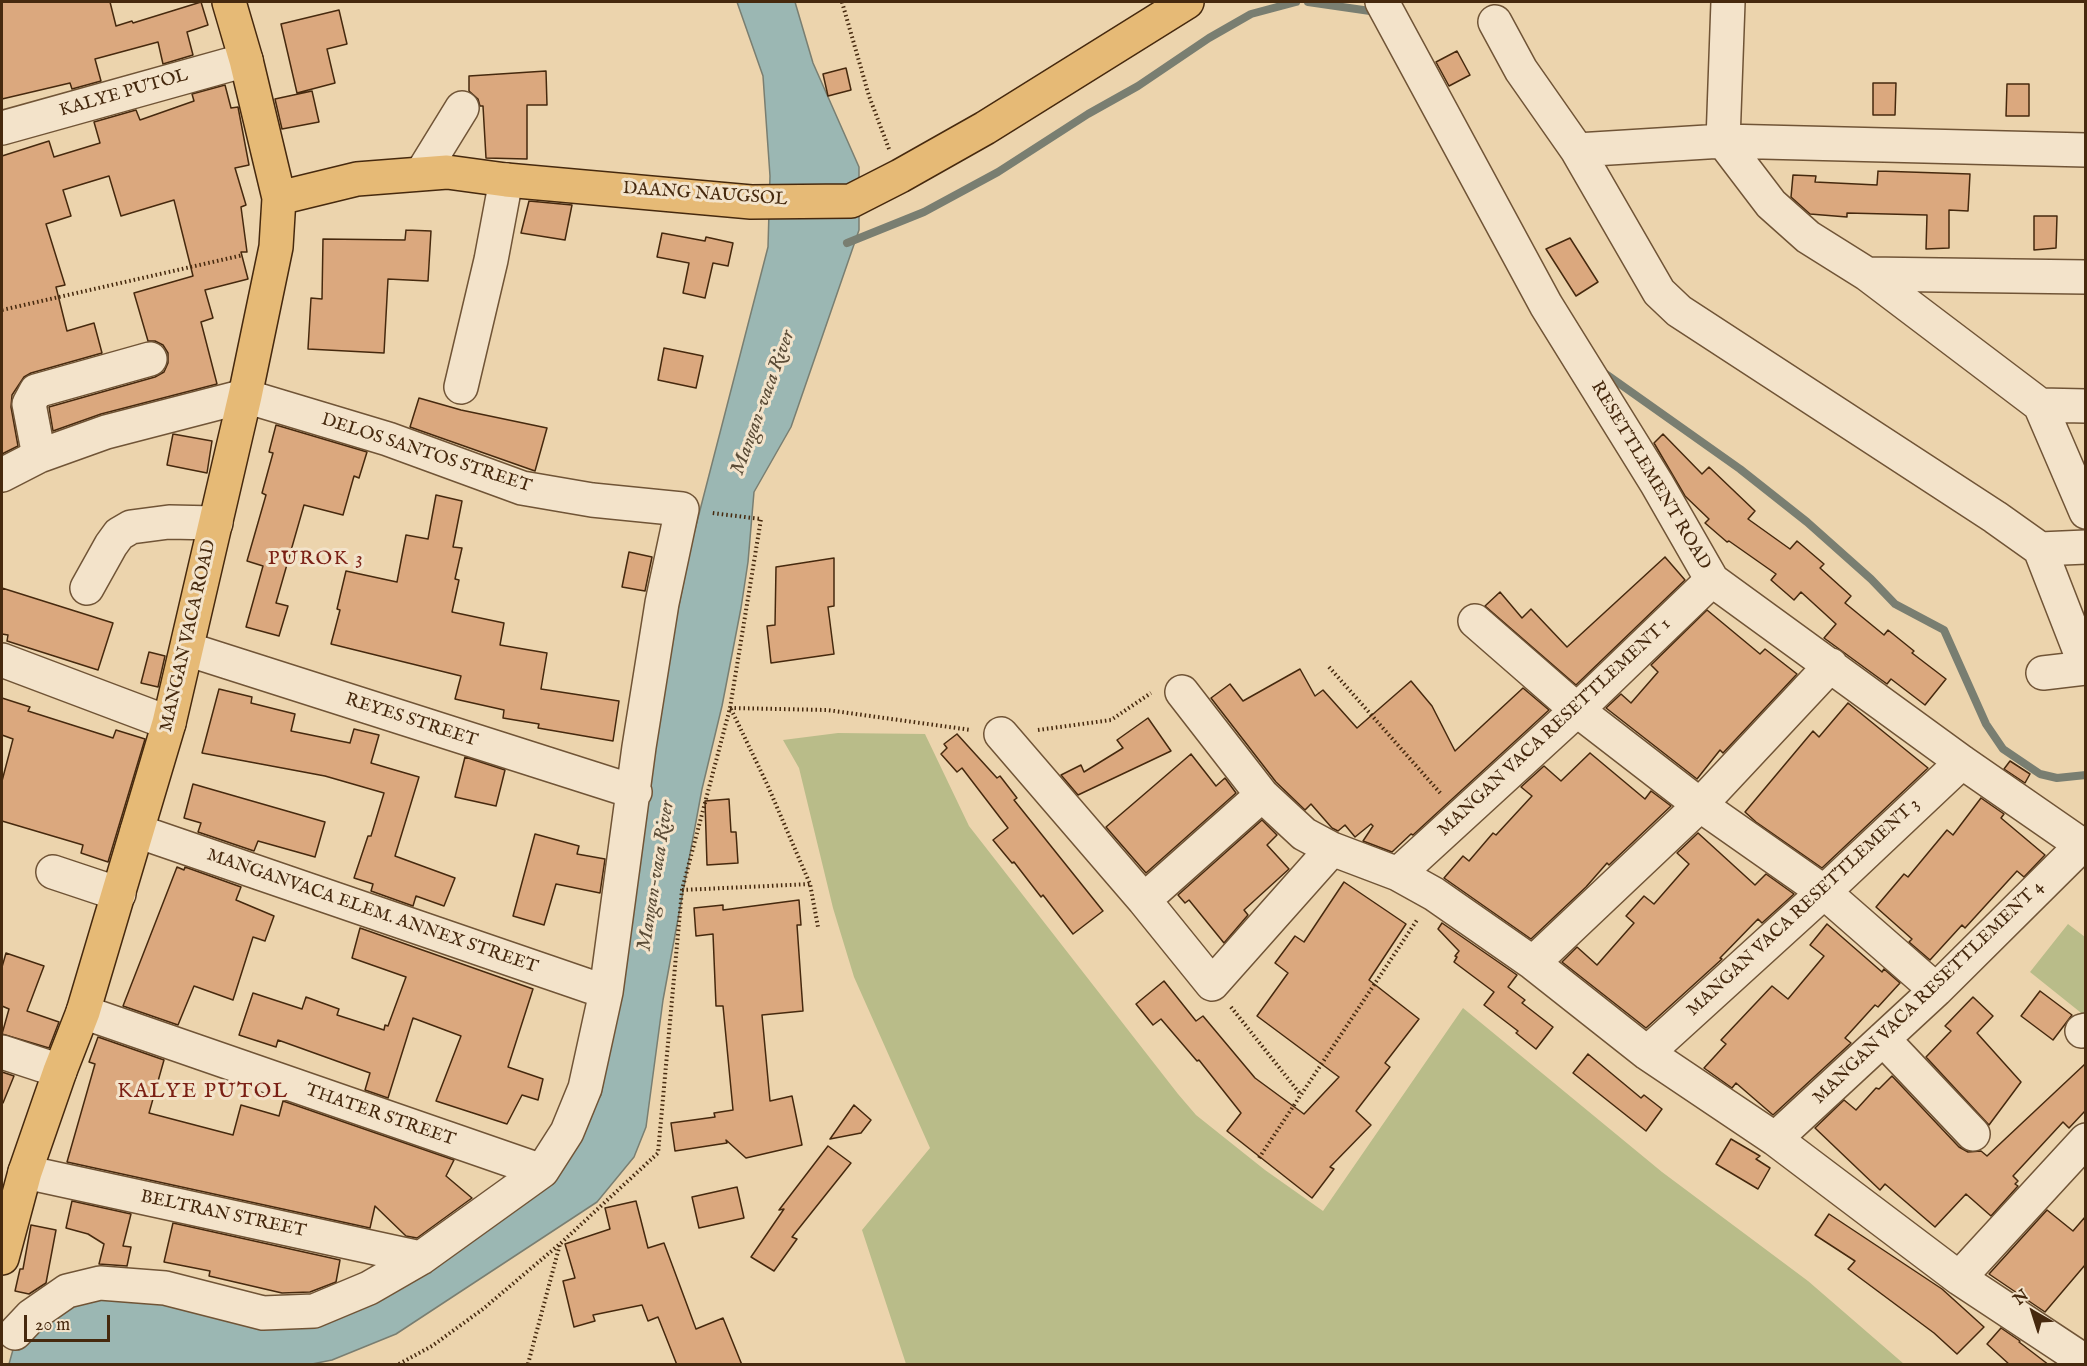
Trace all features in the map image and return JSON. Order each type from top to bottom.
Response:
[{"type":"main road","name":"MANGAN VACA ROAD","points":[[2,1258],[9,1206],[25,1172],[82,1012],[169,723],[245,396],[276,248],[279,198],[246,60],[229,2]]},
{"type":"main road","name":"DAANG NAUGSOL","points":[[279,198],[357,179],[422,172],[447,172],[506,180],[751,202],[852,201],[985,128],[1187,2]]},
{"type":"street","name":"RESETTLEMENT ROAD","points":[[1382,2],[1546,304],[1712,580],[1962,762],[2084,846]]},
{"type":"street","points":[[1728,2],[1723,141],[1771,204],[1808,237],[1867,274],[2040,405],[2085,512]]},
{"type":"street","points":[[1495,22],[1521,70],[1577,150],[1659,292],[1679,310],[1995,517],[2040,549],[2085,668],[2043,673]]},
{"type":"street","name":"KALYE PUTOL","points":[[2,128],[246,60]]},
{"type":"street","points":[[422,172],[462,108]]},
{"type":"street","points":[[1577,150],[1723,141],[2085,150]]},
{"type":"street","points":[[461,387],[491,260],[506,180]]},
{"type":"street","points":[[1867,274],[2085,277]]},
{"type":"street","points":[[39,456],[29,404],[36,391],[150,359]]},
{"type":"street","points":[[2,475],[39,456],[106,432],[245,396]]},
{"type":"street","name":"DELOS SANTOS STREET","points":[[245,396],[388,439],[522,488],[592,500],[682,509]]},
{"type":"street","points":[[2040,405],[2085,406]]},
{"type":"street","points":[[15,1333],[31,1316],[67,1291],[100,1283],[165,1288],[263,1313],[314,1311],[369,1288],[421,1258],[542,1171],[567,1132],[585,1088],[606,992],[639,747],[662,603],[682,509]]},
{"type":"street","points":[[87,588],[111,545],[119,534],[131,527],[169,522],[216,523]]},
{"type":"street","points":[[2040,549],[2085,547]]},
{"type":"street","name":"MANGAN VACA RESETTLEMENT 1","points":[[1398,874],[1577,710],[1712,580]]},
{"type":"street","points":[[1475,621],[1577,710],[1700,805],[1824,892],[1936,990]]},
{"type":"street","name":"REYES STREET","points":[[187,649],[634,792]]},
{"type":"street","points":[[2,660],[169,723]]},
{"type":"street","points":[[1533,963],[1700,805],[1831,665]]},
{"type":"street","points":[[1182,692],[1262,795],[1304,834],[1332,849],[1398,874],[1434,894],[1533,963],[1647,1053],[1775,1139],[1959,1278],[2085,1362]]},
{"type":"street","points":[[1002,734],[1144,900],[1212,984],[1332,849]]},
{"type":"street","name":"MANGAN VACA RESETTLEMENT 3","points":[[1647,1053],[1824,892],[1962,762]]},
{"type":"street","points":[[1144,900],[1262,795]]},
{"type":"street","name":"MANGANVACA ELEM. ANNEX STREET","points":[[137,831],[606,992]]},
{"type":"street","name":"MANGAN VACA RESETTLEMENT 4","points":[[1775,1139],[1936,990],[2084,846]]},
{"type":"street","points":[[53,872],[119,894]]},
{"type":"street","name":"THATER STREET","points":[[82,1012],[542,1171]]},
{"type":"street","points":[[1882,1039],[1973,1134]]},
{"type":"street","points":[[2,1052],[60,1071]]},
{"type":"street","points":[[1959,1278],[2085,1140]]},
{"type":"street","name":"BELTRAN STREET","points":[[25,1172],[421,1258]]},
{"type":"path","points":[[842,2],[869,96],[900,176]]},
{"type":"path","points":[[2,310],[276,248]]},
{"type":"path","points":[[682,509],[761,519],[730,708],[767,784],[810,884],[818,927]]},
{"type":"path","points":[[1329,667],[1461,816]]},
{"type":"path","points":[[730,708],[827,711],[1002,734],[1111,720],[1165,684],[1171,684],[1182,692]]},
{"type":"path","points":[[682,890],[810,884]]},
{"type":"path","points":[[1258,1158],[1434,894]]},
{"type":"path","points":[[1212,984],[1301,1095]]},
{"type":"path","points":[[528,1365],[561,1243]]},
{"type":"green space","points":[[838,733],[925,734],[969,826],[1178,1094],[1196,1115],[1265,1170],[1323,1211],[1463,1008],[1662,1172],[1808,1281],[1904,1364],[906,1364],[862,1230],[930,1148],[854,977],[833,908],[799,768],[783,740]]},
{"type":"green space","points":[[2068,924],[2085,937],[2085,1016],[2030,972]]},
{"type":"water","name":"Mangan-vaca River","points":[[737,2],[795,2],[813,63],[859,167],[859,230],[791,427],[754,492],[748,562],[741,608],[722,706],[702,789],[663,1000],[646,1127],[634,1157],[597,1202],[396,1334],[332,1360],[312,1364],[9,1364],[14,1346],[84,1299],[128,1291],[285,1323],[547,1178],[601,1095],[618,997],[653,732],[692,541],[768,247],[770,176],[763,76]]},
{"type":"building","points":[[2,2],[110,2],[116,26],[201,2],[208,25],[187,32],[193,55],[163,64],[158,42],[95,59],[101,81],[72,89],[70,83],[2,99]]},
{"type":"building","points":[[339,10],[347,44],[327,49],[335,83],[297,93],[281,24]]},
{"type":"building","points":[[1457,51],[1470,75],[1449,86],[1436,62]]},
{"type":"building","points":[[846,68],[851,90],[828,96],[823,74]]},
{"type":"building","points":[[546,71],[547,105],[527,105],[527,159],[486,158],[483,106],[480,106],[478,99],[469,91],[469,76]]},
{"type":"building","points":[[1873,83],[1896,83],[1895,115],[1873,115]]},
{"type":"building","points":[[2007,84],[2029,84],[2029,116],[2006,116]]},
{"type":"building","points":[[225,85],[231,108],[238,107],[249,165],[235,168],[246,205],[241,207],[247,252],[241,252],[248,279],[205,290],[213,318],[201,322],[217,384],[101,414],[53,431],[49,407],[155,377],[164,372],[168,363],[168,353],[163,345],[155,341],[148,341],[134,293],[193,276],[174,200],[121,216],[109,176],[63,190],[71,216],[46,224],[65,285],[56,287],[67,331],[94,323],[102,353],[24,377],[12,395],[11,407],[18,446],[2,454],[2,156],[49,141],[54,157],[100,143],[94,122],[136,110],[140,120],[194,101],[192,94]]},
{"type":"building","points":[[312,91],[319,122],[282,129],[275,99]]},
{"type":"building","points":[[1878,171],[1970,174],[1968,211],[1949,210],[1949,248],[1926,249],[1927,215],[1847,213],[1847,217],[1810,214],[1791,197],[1793,175],[1816,176],[1815,182],[1877,185]]},
{"type":"building","points":[[529,201],[572,205],[565,240],[521,233]]},
{"type":"building","points":[[2034,216],[2057,216],[2056,248],[2034,250]]},
{"type":"building","points":[[406,230],[431,231],[428,281],[388,279],[384,353],[308,349],[311,298],[322,299],[323,239],[405,240]]},
{"type":"building","points":[[662,233],[705,241],[706,237],[733,243],[728,266],[713,263],[705,298],[683,293],[689,263],[657,257]]},
{"type":"building","points":[[1570,238],[1598,282],[1576,296],[1546,249]]},
{"type":"building","points":[[664,348],[703,356],[696,388],[658,380]]},
{"type":"building","points":[[419,398],[461,410],[547,428],[535,471],[410,427]]},
{"type":"building","points":[[276,425],[367,452],[359,478],[354,476],[343,515],[304,505],[276,603],[288,606],[279,636],[246,627],[263,566],[247,561],[266,495],[262,493],[273,453],[269,452]]},
{"type":"building","points":[[173,434],[212,441],[207,473],[167,465]]},
{"type":"building","points":[[1663,434],[1702,474],[1709,467],[1755,511],[1748,519],[1790,549],[1797,541],[1824,564],[1820,568],[1851,596],[1845,603],[1884,635],[1888,630],[1914,651],[1912,653],[1946,679],[1925,705],[1891,679],[1887,684],[1824,638],[1836,624],[1801,592],[1794,600],[1771,580],[1776,574],[1729,541],[1727,542],[1705,523],[1709,519],[1685,496],[1654,443]]},
{"type":"building","points":[[436,495],[462,501],[453,547],[462,548],[455,579],[459,580],[452,612],[504,623],[500,645],[547,653],[541,689],[619,701],[613,741],[538,728],[539,724],[503,718],[504,710],[455,699],[461,676],[331,644],[340,610],[337,609],[346,571],[397,582],[406,535],[428,539]]},
{"type":"building","points":[[629,552],[652,557],[645,591],[622,587]]},
{"type":"building","points":[[1665,557],[1685,580],[1576,685],[1485,606],[1500,592],[1522,618],[1531,609],[1567,647]]},
{"type":"building","points":[[834,558],[834,606],[828,607],[834,654],[771,663],[767,626],[775,625],[776,567]]},
{"type":"building","points":[[2,588],[113,623],[98,670],[7,641],[8,635],[2,634]]},
{"type":"building","points":[[1707,610],[1760,654],[1765,649],[1797,674],[1723,753],[1720,750],[1697,779],[1606,708],[1621,694],[1631,703],[1658,672],[1651,665]]},
{"type":"building","points":[[149,652],[165,656],[158,687],[141,683]]},
{"type":"building","points":[[1300,669],[1315,696],[1323,690],[1357,728],[1411,681],[1432,706],[1455,751],[1523,688],[1549,710],[1392,852],[1363,841],[1373,826],[1371,824],[1355,837],[1345,825],[1338,831],[1332,828],[1311,804],[1305,810],[1276,782],[1211,698],[1230,684],[1243,701]]},
{"type":"building","points":[[219,689],[252,697],[251,703],[295,714],[291,731],[350,743],[354,729],[379,735],[371,763],[419,777],[395,856],[455,878],[444,906],[416,896],[413,906],[371,891],[373,884],[354,878],[368,836],[371,836],[384,793],[325,776],[202,753]]},
{"type":"building","points":[[2,698],[30,707],[28,711],[113,738],[116,730],[145,739],[108,862],[81,853],[83,845],[2,821],[2,781],[13,739],[2,735]]},
{"type":"building","points":[[1848,703],[1928,768],[1822,868],[1745,812],[1813,731],[1819,737]]},
{"type":"building","points":[[1148,718],[1171,751],[1078,795],[1061,775],[1081,765],[1084,772],[1123,748],[1117,740]]},
{"type":"building","points":[[957,734],[997,778],[1000,776],[1017,798],[1014,800],[1103,911],[1073,934],[1043,895],[1041,897],[1014,862],[1012,863],[993,840],[1008,828],[962,768],[957,772],[941,754],[947,748],[944,744]]},
{"type":"building","points":[[1590,753],[1645,799],[1651,791],[1671,806],[1609,865],[1607,863],[1586,887],[1531,939],[1444,878],[1463,856],[1469,861],[1493,833],[1496,835],[1532,796],[1521,787],[1544,766],[1561,781]]},
{"type":"building","points":[[1191,754],[1216,786],[1225,778],[1236,793],[1146,873],[1106,827]]},
{"type":"building","points":[[465,757],[505,770],[496,806],[455,797]]},
{"type":"building","points":[[2010,761],[2030,774],[2025,783],[2004,769]]},
{"type":"building","points":[[193,784],[325,822],[315,857],[258,841],[254,851],[198,832],[201,823],[184,818]]},
{"type":"building","points":[[1981,798],[2004,814],[2001,818],[2045,855],[2024,877],[2017,871],[1965,928],[1962,925],[1930,960],[1909,942],[1912,939],[1876,907],[1904,874],[1908,877],[1947,830],[1953,835]]},
{"type":"building","points":[[729,799],[731,832],[736,832],[738,863],[707,865],[705,801]]},
{"type":"building","points":[[1262,820],[1277,835],[1267,845],[1289,869],[1244,910],[1248,915],[1224,943],[1189,900],[1185,903],[1178,895]]},
{"type":"building","points":[[1698,833],[1755,885],[1766,874],[1794,894],[1762,923],[1758,919],[1720,958],[1722,959],[1646,1028],[1562,962],[1577,947],[1597,965],[1634,923],[1626,916],[1644,896],[1654,904],[1689,864],[1677,853]]},
{"type":"building","points":[[535,834],[579,846],[577,854],[605,859],[600,893],[556,884],[544,925],[513,916]]},
{"type":"building","points":[[177,867],[184,870],[185,867],[241,887],[236,900],[274,916],[265,941],[253,937],[233,1000],[194,986],[178,1025],[123,1006]]},
{"type":"building","points":[[1344,882],[1406,924],[1369,980],[1419,1019],[1385,1063],[1390,1067],[1356,1111],[1371,1125],[1330,1167],[1334,1169],[1312,1198],[1227,1131],[1241,1113],[1199,1060],[1197,1061],[1161,1019],[1153,1025],[1136,1004],[1164,981],[1196,1021],[1203,1016],[1255,1078],[1304,1114],[1339,1077],[1257,1016],[1288,973],[1275,963],[1295,936],[1304,942]]},
{"type":"building","points":[[799,900],[801,925],[797,925],[803,1011],[762,1015],[770,1101],[792,1096],[802,1145],[746,1158],[726,1140],[727,1143],[675,1151],[671,1123],[715,1117],[714,1113],[733,1110],[723,1006],[716,1006],[713,934],[696,936],[694,908],[723,905],[723,910]]},
{"type":"building","points":[[1442,923],[1517,975],[1508,987],[1525,1000],[1522,1003],[1553,1027],[1536,1049],[1516,1033],[1518,1031],[1484,1005],[1494,992],[1454,962],[1459,951],[1438,929]]},
{"type":"building","points":[[1827,924],[1882,972],[1884,969],[1900,983],[1878,1007],[1875,1005],[1845,1038],[1851,1043],[1773,1115],[1736,1083],[1732,1088],[1704,1068],[1726,1044],[1721,1040],[1772,986],[1788,999],[1824,956],[1810,945]]},
{"type":"building","points":[[360,928],[533,989],[508,1067],[543,1079],[538,1100],[522,1095],[507,1124],[436,1101],[461,1036],[413,1018],[388,1098],[365,1090],[370,1073],[278,1040],[276,1047],[239,1035],[253,993],[302,1009],[306,997],[339,1009],[337,1015],[384,1030],[385,1025],[388,1026],[406,977],[352,958]]},
{"type":"building","points":[[6,953],[44,966],[27,1011],[59,1022],[49,1048],[2,1034],[9,1009],[2,1006],[2,967]]},
{"type":"building","points":[[2040,991],[2072,1015],[2053,1040],[2021,1016]]},
{"type":"building","points":[[1973,997],[1993,1016],[1977,1033],[2021,1082],[1989,1125],[1926,1057],[1951,1031],[1945,1026]]},
{"type":"building","points":[[98,1037],[164,1060],[149,1113],[233,1135],[241,1105],[279,1116],[283,1101],[454,1160],[446,1176],[472,1198],[417,1238],[406,1236],[375,1206],[370,1228],[67,1162],[95,1064],[89,1062]]},
{"type":"building","points":[[1588,1054],[1641,1098],[1644,1095],[1662,1109],[1646,1131],[1573,1073]]},
{"type":"building","points":[[2085,1064],[2085,1111],[2069,1128],[2063,1122],[2013,1176],[2018,1181],[2015,1184],[2018,1186],[1991,1216],[1966,1194],[1935,1227],[1885,1184],[1880,1190],[1815,1128],[1844,1100],[1856,1110],[1876,1088],[1879,1089],[1892,1076],[1959,1147],[1968,1152],[1981,1151],[1987,1156]]},
{"type":"building","points":[[2,1072],[14,1076],[3,1103],[2,1103]]},
{"type":"building","points":[[854,1105],[871,1120],[861,1133],[830,1139]]},
{"type":"building","points":[[1731,1139],[1760,1156],[1756,1159],[1770,1168],[1758,1189],[1716,1164]]},
{"type":"building","points":[[828,1146],[851,1163],[792,1237],[797,1239],[774,1271],[751,1257],[784,1209],[779,1210]]},
{"type":"building","points":[[737,1187],[744,1218],[699,1228],[692,1197]]},
{"type":"building","points":[[72,1201],[131,1214],[123,1246],[131,1247],[127,1266],[99,1264],[104,1244],[88,1234],[66,1228]]},
{"type":"building","points":[[636,1201],[648,1248],[664,1243],[696,1329],[723,1318],[742,1365],[677,1365],[658,1317],[648,1321],[642,1305],[593,1315],[595,1321],[574,1327],[563,1281],[575,1278],[565,1244],[610,1229],[605,1208]]},
{"type":"building","points":[[2047,1210],[2073,1231],[2085,1217],[2085,1265],[2045,1312],[1989,1274]]},
{"type":"building","points":[[1829,1214],[1942,1289],[1984,1327],[1957,1354],[1934,1333],[1848,1269],[1855,1261],[1815,1235]]},
{"type":"building","points":[[173,1223],[340,1260],[336,1282],[310,1292],[282,1293],[209,1276],[210,1271],[164,1262]]},
{"type":"building","points":[[31,1225],[56,1230],[46,1283],[29,1294],[15,1291],[20,1269],[23,1269]]},
{"type":"building","points":[[2001,1328],[2049,1365],[2010,1365],[1987,1344]]},
{"type":"waterway","points":[[847,243],[924,212],[998,172],[1088,114],[1138,86],[1209,38],[1251,14],[1296,2]]},
{"type":"waterway","points":[[1308,2],[1377,12]]},
{"type":"waterway","points":[[1603,372],[1740,469],[1807,522],[1871,579],[1895,604],[1944,630],[1986,724],[2003,749],[2040,774],[2057,778],[2086,775]]},
{"type":"district","name":"PUROK 3","points":[[316,560]]},
{"type":"district","name":"KALYE PUTOL","points":[[203,1093]]}]
